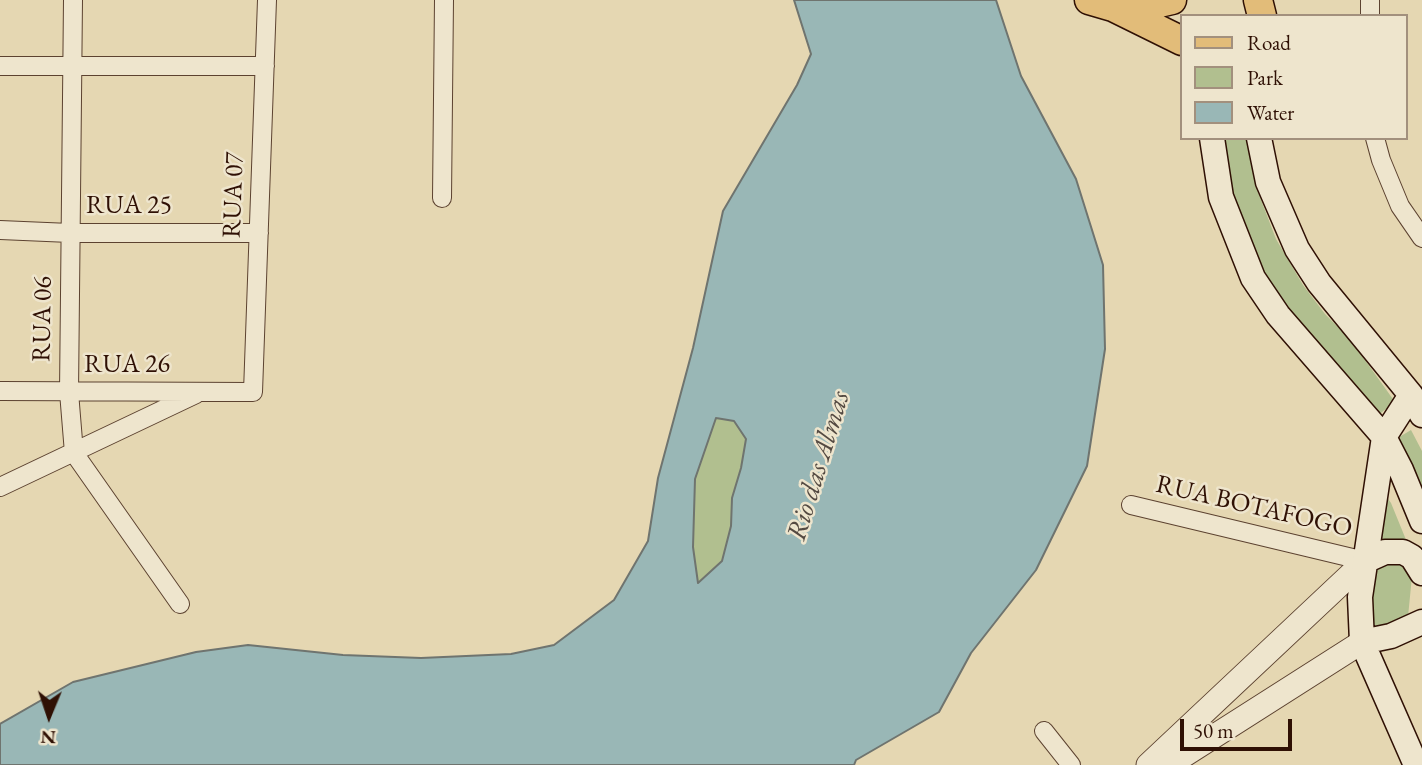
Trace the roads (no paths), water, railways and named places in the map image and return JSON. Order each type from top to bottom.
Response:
[{"type":"main road","points":[[1102,4],[1142,7],[1172,0]]},
{"type":"main road","points":[[1102,4],[1180,40]]},
{"type":"main road","points":[[1212,140],[1222,197],[1253,278],[1278,315],[1384,437],[1422,521]]},
{"type":"main road","points":[[1259,140],[1268,182],[1297,249],[1319,283],[1416,405],[1384,437],[1360,597],[1362,642],[1416,765]]},
{"type":"main road","points":[[1365,561],[1385,552],[1403,552],[1412,557],[1422,573]]},
{"type":"main road","points":[[1362,642],[1391,636],[1422,622]]},
{"type":"street","name":"RUA 06","points":[[73,0],[69,391],[74,453]]},
{"type":"street","name":"RUA 07","points":[[253,392],[267,0]]},
{"type":"street","points":[[442,198],[444,0]]},
{"type":"street","points":[[0,66],[265,66]]},
{"type":"street","points":[[1376,140],[1400,206],[1422,238]]},
{"type":"street","name":"RUA 25","points":[[0,230],[70,233],[259,233]]},
{"type":"street","name":"RUA 26","points":[[0,391],[253,392]]},
{"type":"street","points":[[0,487],[200,392]]},
{"type":"street","points":[[74,453],[180,604]]},
{"type":"street","name":"RUA BOTAFOGO","points":[[1131,505],[1365,561]]},
{"type":"street","points":[[1148,765],[1365,561]]},
{"type":"street","points":[[1169,765],[1362,642]]},
{"type":"street","points":[[1044,731],[1071,765]]},
{"type":"water","name":"Rio das Almas","points":[[794,0],[996,0],[1021,76],[1076,179],[1103,265],[1105,349],[1087,466],[1036,570],[971,653],[939,712],[856,760],[854,765],[0,765],[0,724],[73,682],[196,652],[248,645],[343,655],[421,658],[511,654],[554,645],[614,600],[648,541],[658,478],[693,348],[723,211],[797,85],[811,54]],"holes":[[[716,418],[734,421],[746,439],[732,498],[731,526],[722,561],[698,583],[693,547],[695,479]]]}]
